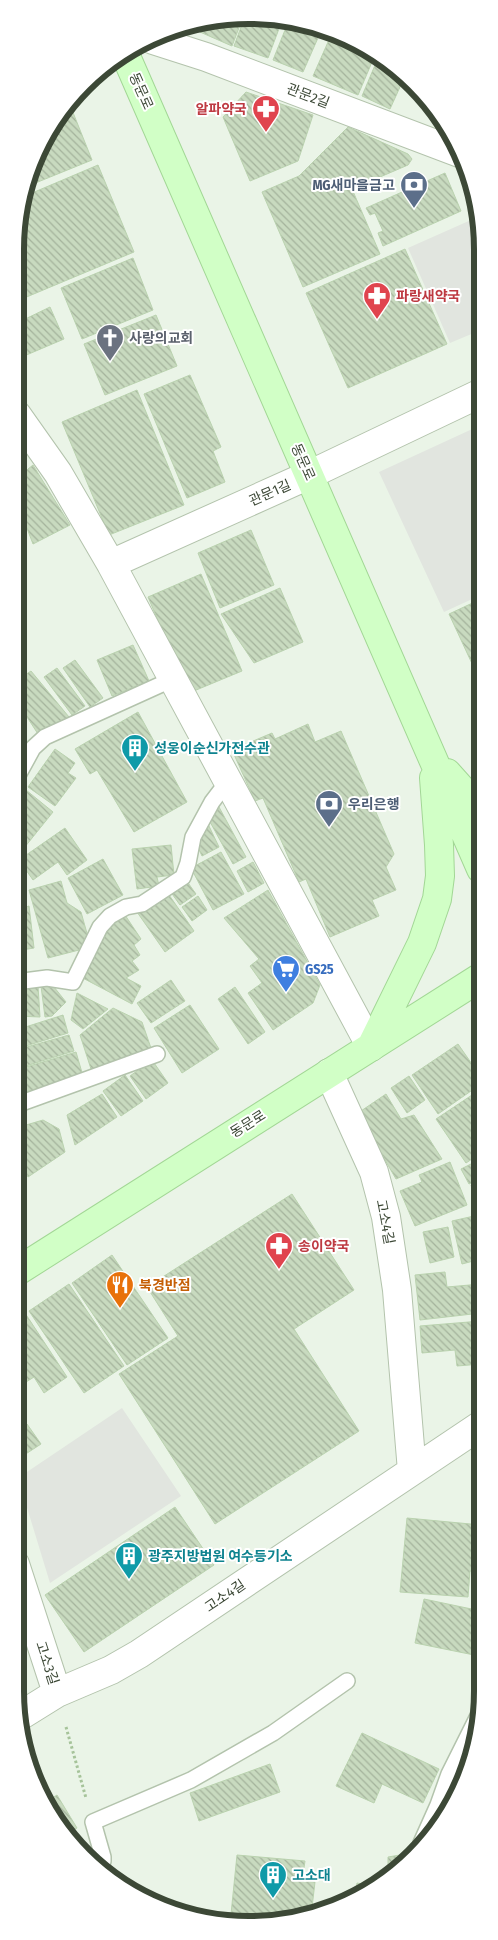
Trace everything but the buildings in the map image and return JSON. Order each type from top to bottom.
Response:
[{"type":"street","name":"관문2길","points":[[160,42],[206,57],[451,150]]},
{"type":"street","name":"동문로","points":[[127,60],[474,853]]},
{"type":"street","name":"관문1길","points":[[112,564],[309,475],[474,396]]},
{"type":"street","points":[[24,425],[58,473],[112,564],[371,1047]]},
{"type":"street","points":[[432,757],[474,803]]},
{"type":"street","points":[[371,1047],[422,943],[437,899],[440,876],[439,845],[432,757]]},
{"type":"street","name":"동문로","points":[[24,1267],[474,981]]},
{"type":"street","name":"고소4길","points":[[329,1073],[374,1172],[386,1217],[397,1290],[412,1471]]},
{"type":"street","name":"고소4길","points":[[57,1693],[130,1659],[474,1429]]},
{"type":"street","name":"고소3길","points":[[24,1592],[57,1693],[25,1713]]},
{"type":"lane","points":[[24,764],[33,748],[45,737],[173,679]]},
{"type":"lane","points":[[24,981],[47,978],[73,982],[100,927],[110,916],[126,907],[142,904],[183,877],[193,837],[212,802],[228,781]]},
{"type":"lane","points":[[24,1102],[157,1054]]},
{"type":"lane","points":[[103,1862],[103,1856],[93,1822],[191,1780],[272,1733],[347,1681]]},
{"type":"lane","points":[[427,1829],[449,1774],[471,1731]]},
{"type":"path","points":[[57,1693],[93,1822]]},
{"type":"shaded area","points":[[472,220],[474,234],[474,333],[450,343],[408,248]]},
{"type":"shaded area","points":[[474,428],[474,598],[444,612],[379,472]]},
{"type":"shaded area","points":[[122,1408],[181,1496],[50,1583],[24,1498],[24,1474]]},
{"type":"place","name":"알파약국","points":[[266,133]]},
{"type":"place","name":"MG새마을금고","points":[[414,209]]},
{"type":"place","name":"파랑새약국","points":[[377,320]]},
{"type":"place","name":"사랑의교회","points":[[110,362]]},
{"type":"place","name":"성웅이순신가전수관","points":[[135,772]]},
{"type":"place","name":"우리은행","points":[[329,828]]},
{"type":"place","name":"GS25","points":[[286,993]]},
{"type":"place","name":"송이약국","points":[[279,1270]]},
{"type":"place","name":"북경반점","points":[[120,1309]]},
{"type":"place","name":"광주지방법원 여수등기소","points":[[129,1580]]},
{"type":"place","name":"고소대","points":[[273,1899]]}]
